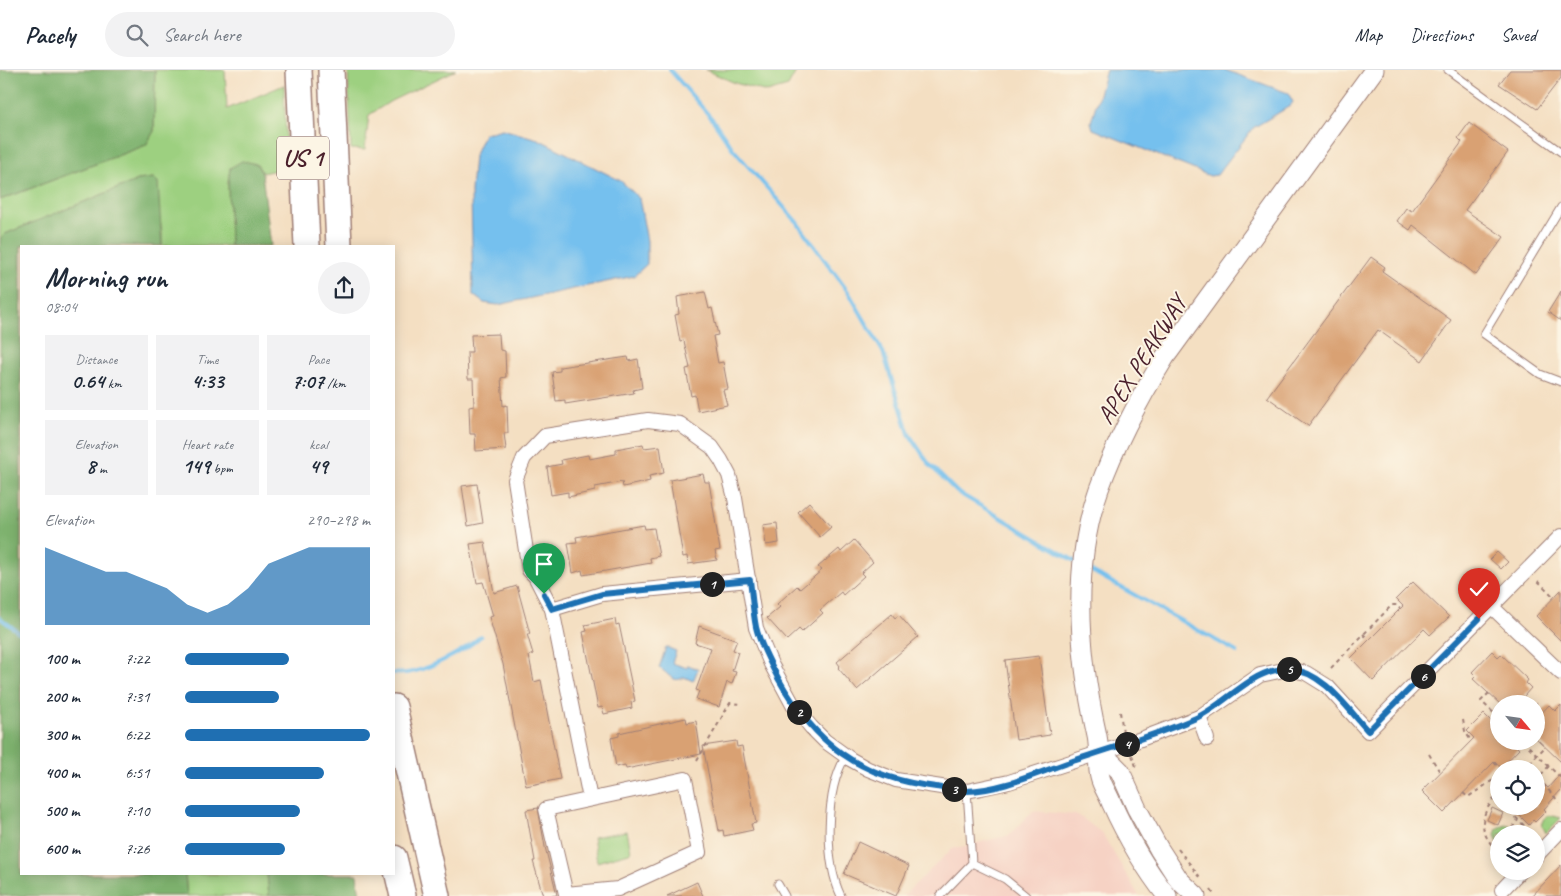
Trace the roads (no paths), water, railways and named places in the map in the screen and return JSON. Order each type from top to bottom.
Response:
[{"type":"highway","name":"US 1","points":[[299,70],[306,245]]},
{"type":"highway","name":"US 1","points":[[331,70],[338,245]]},
{"type":"highway","points":[[395,711],[437,896]]},
{"type":"highway","points":[[395,862],[403,896]]},
{"type":"main road","name":"APEX PEAKWAY","points":[[1167,896],[1152,876],[1119,821],[1100,776],[1100,751],[1089,700],[1083,653],[1082,566],[1098,490],[1115,448],[1137,403],[1166,357],[1374,70]]},
{"type":"main road","points":[[1100,751],[1120,771],[1137,809],[1179,880],[1200,886]]},
{"type":"street","points":[[590,798],[552,609],[535,576],[529,570],[516,480],[524,458],[545,436],[587,428],[661,420],[680,424],[712,447],[729,476],[750,580],[756,628],[771,664],[793,705],[824,742],[846,756],[896,780],[967,791],[1009,782],[1150,736],[1199,717],[1260,675],[1289,669],[1306,673],[1327,686],[1368,731],[1561,536]]},
{"type":"street","points":[[552,609],[602,594],[750,580]]},
{"type":"street","points":[[1492,607],[1561,673]]},
{"type":"street","points":[[1199,717],[1207,739]]},
{"type":"street","points":[[685,779],[699,852],[625,886],[566,894],[546,808],[590,798],[685,779]]},
{"type":"street","points":[[1545,847],[1560,832]]},
{"type":"street","points":[[1502,890],[1511,880]]},
{"type":"lane","points":[[1448,70],[1561,152]]},
{"type":"lane","points":[[1561,207],[1484,334],[1540,374],[1561,382]]},
{"type":"lane","points":[[841,896],[837,887],[831,858],[830,806],[838,769],[846,756]]},
{"type":"lane","points":[[940,896],[972,863],[967,791]]},
{"type":"lane","points":[[972,863],[1005,879],[1026,896]]},
{"type":"lane","points":[[778,884],[785,896]]},
{"type":"water","points":[[1106,70],[1225,70],[1288,93],[1293,102],[1290,106],[1253,128],[1217,175],[1210,176],[1093,129],[1091,122]]},
{"type":"water","points":[[502,129],[538,139],[621,181],[639,198],[647,241],[647,264],[634,276],[498,305],[484,303],[473,295],[471,191],[474,156],[484,134]]},
{"type":"water","points":[[666,647],[676,651],[672,663],[687,668],[688,665],[698,669],[693,681],[684,677],[677,680],[674,679],[659,668]]},
{"type":"waterway","points":[[670,70],[713,120],[733,149],[796,221],[849,293],[883,352],[909,434],[929,464],[957,492],[1078,563]]},
{"type":"waterway","points":[[1088,569],[1237,652]]},
{"type":"waterway","points":[[0,618],[20,633]]},
{"type":"waterway","points":[[395,673],[415,671],[440,662],[481,636]]}]
